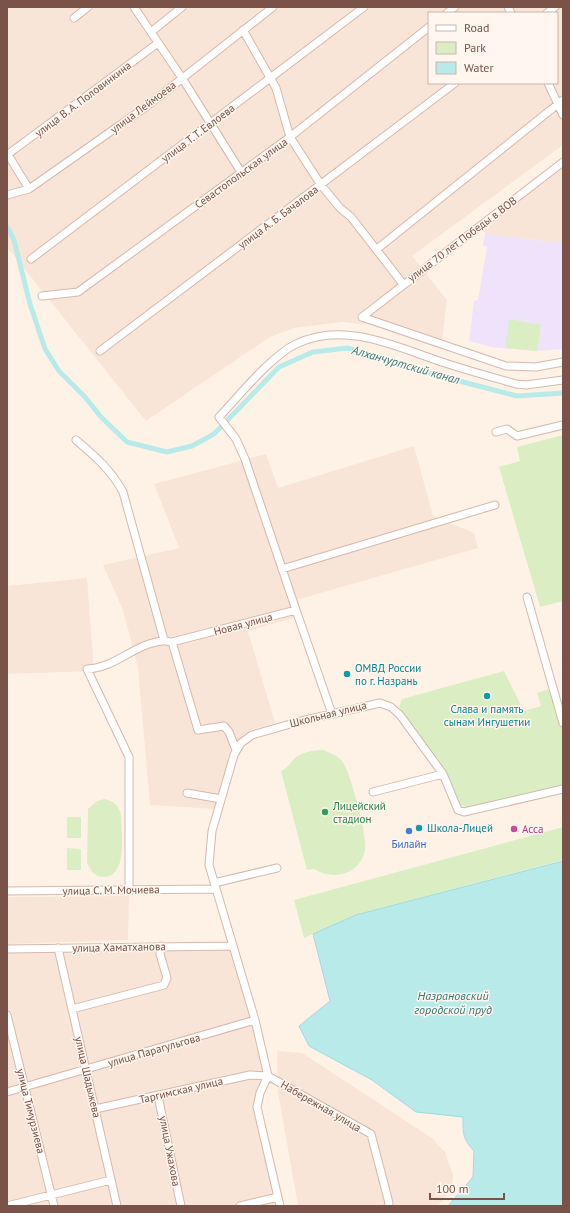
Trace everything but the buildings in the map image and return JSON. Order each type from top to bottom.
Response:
[{"type":"street","points":[[74,18],[88,7]]},
{"type":"street","points":[[134,7],[182,78],[241,172]]},
{"type":"street","points":[[151,32],[182,7]]},
{"type":"street","name":"улица Леймоева","points":[[7,195],[29,189],[147,106],[273,7]]},
{"type":"street","name":"улица Т. Т. Евлоева","points":[[31,259],[364,7]]},
{"type":"street","name":"Севастопольская улица","points":[[42,296],[78,292],[290,137],[428,28]]},
{"type":"street","points":[[243,30],[276,88],[290,137],[321,185],[340,208],[351,217],[403,284]]},
{"type":"street","name":"улица В. А. Половинкина","points":[[7,154],[158,43]]},
{"type":"street","name":"улица А. Б. Бачалова","points":[[100,351],[455,84]]},
{"type":"street","points":[[549,84],[561,102],[563,115]]},
{"type":"street","points":[[377,249],[561,102]]},
{"type":"street","points":[[7,154],[29,189]]},
{"type":"street","name":"улица 70 лет Победы в ВОВ","points":[[563,162],[362,317],[506,366],[536,367],[563,362]]},
{"type":"street","points":[[332,714],[245,459],[236,439],[219,417],[280,354],[295,344],[309,338],[343,334],[377,339],[446,364],[516,384],[526,385],[563,380]]},
{"type":"street","points":[[496,432],[506,429],[517,436],[563,425]]},
{"type":"street","points":[[76,440],[102,462],[114,476],[123,492],[164,640],[131,652],[108,665],[87,670],[129,757],[129,890]]},
{"type":"street","points":[[282,569],[495,505]]},
{"type":"street","points":[[527,597],[563,723]]},
{"type":"street","name":"Новая улица","points":[[164,640],[172,642],[296,610]]},
{"type":"street","points":[[172,642],[198,730],[224,726],[236,750],[212,832],[209,865],[255,1020],[268,1076],[260,1093],[257,1107],[280,1206]]},
{"type":"street","name":"Школьная улица","points":[[236,750],[245,739],[252,735],[373,703],[380,703],[391,708],[400,715],[443,774],[458,810],[464,812],[563,789]]},
{"type":"street","points":[[373,792],[443,774]]},
{"type":"street","points":[[187,793],[222,799]]},
{"type":"street","name":"улица С. М. Мочиева","points":[[7,891],[129,890],[215,886],[278,868]]},
{"type":"street","points":[[72,1009],[164,985],[168,978],[160,954],[161,946]]},
{"type":"street","name":"улица Хаматханова","points":[[7,949],[232,946]]},
{"type":"street","name":"улица Шадыжева","points":[[58,948],[117,1206]]},
{"type":"street","name":"улица Тимурзиева","points":[[7,1016],[26,1087],[54,1206]]},
{"type":"street","name":"улица Парагульгова","points":[[7,1092],[255,1020]]},
{"type":"street","name":"Таргимская улица","points":[[95,1109],[250,1075],[268,1076]]},
{"type":"street","name":"Набережная улица","points":[[268,1076],[371,1134],[389,1203],[388,1206]]},
{"type":"street","name":"улица Ужахова","points":[[158,1096],[181,1206]]},
{"type":"street","points":[[7,1206],[111,1180]]},
{"type":"street","points":[[245,1205],[278,1197]]},
{"type":"shaded area","points":[[7,7],[563,7],[563,145],[412,256],[447,300],[441,349],[370,325],[343,322],[294,328],[270,337],[146,421],[7,247]]},
{"type":"shaded area","points":[[563,167],[563,243],[485,234],[484,228]]},
{"type":"shaded area","points":[[485,234],[563,243],[563,349],[537,351],[491,347],[469,341],[474,301],[478,300],[487,247],[483,246]]},
{"type":"shaded area","points":[[414,446],[433,516],[474,533],[478,548],[296,600],[301,616],[248,631],[275,723],[250,730],[232,746],[215,809],[150,805],[138,668],[123,610],[103,565],[179,548],[154,484],[266,454],[278,488]]},
{"type":"shaded area","points":[[87,578],[94,671],[7,674],[7,586]]},
{"type":"shaded area","points":[[129,896],[128,940],[7,944],[7,897]]},
{"type":"shaded area","points":[[232,946],[268,1076],[257,1107],[280,1206],[7,1206],[7,949]]},
{"type":"shaded area","points":[[277,1051],[302,1053],[432,1138],[445,1152],[453,1175],[452,1188],[438,1206],[298,1206],[278,1092]]},
{"type":"green space","points":[[509,319],[541,325],[537,351],[505,348]]},
{"type":"green space","points":[[563,435],[563,601],[540,607],[499,467],[520,461],[517,447]]},
{"type":"green space","points":[[504,671],[524,711],[541,706],[537,693],[552,688],[563,729],[563,785],[471,808],[459,805],[399,707],[402,699]]},
{"type":"green space","points":[[324,750],[342,761],[345,767],[358,804],[364,832],[365,850],[358,865],[352,870],[337,875],[321,873],[314,869],[307,870],[281,771],[286,768],[296,757],[303,753]]},
{"type":"green space","points":[[104,799],[113,802],[121,814],[122,853],[120,863],[116,871],[111,876],[102,877],[94,874],[87,863],[88,809],[97,801]]},
{"type":"green space","points":[[67,817],[81,817],[81,838],[67,838]]},
{"type":"green space","points":[[563,827],[563,860],[356,915],[304,938],[294,900]]},
{"type":"green space","points":[[67,848],[81,849],[81,870],[67,870]]},
{"type":"water","name":"Назрановский городской пруд","points":[[563,861],[563,1206],[448,1206],[473,1177],[474,1151],[465,1139],[463,1117],[416,1112],[372,1080],[309,1046],[299,1026],[330,1001],[313,934],[356,915]]},
{"type":"waterway","name":"Алханчуртский канал","points":[[7,227],[14,240],[30,304],[45,349],[59,371],[85,397],[101,417],[127,442],[167,452],[192,446],[214,434],[279,367],[313,352],[348,348],[436,375],[517,396],[563,393]]},
{"type":"place","name":"ОМВД России по г. Назрань","points":[[347,674]]},
{"type":"place","name":"Слава и память сынам Ингушетии","points":[[487,696]]},
{"type":"place","name":"Лицейский стадион","points":[[325,812]]},
{"type":"place","name":"Школа-Лицей","points":[[419,828]]},
{"type":"place","name":"Асса","points":[[514,829]]},
{"type":"place","name":"Билайн","points":[[409,831]]}]
